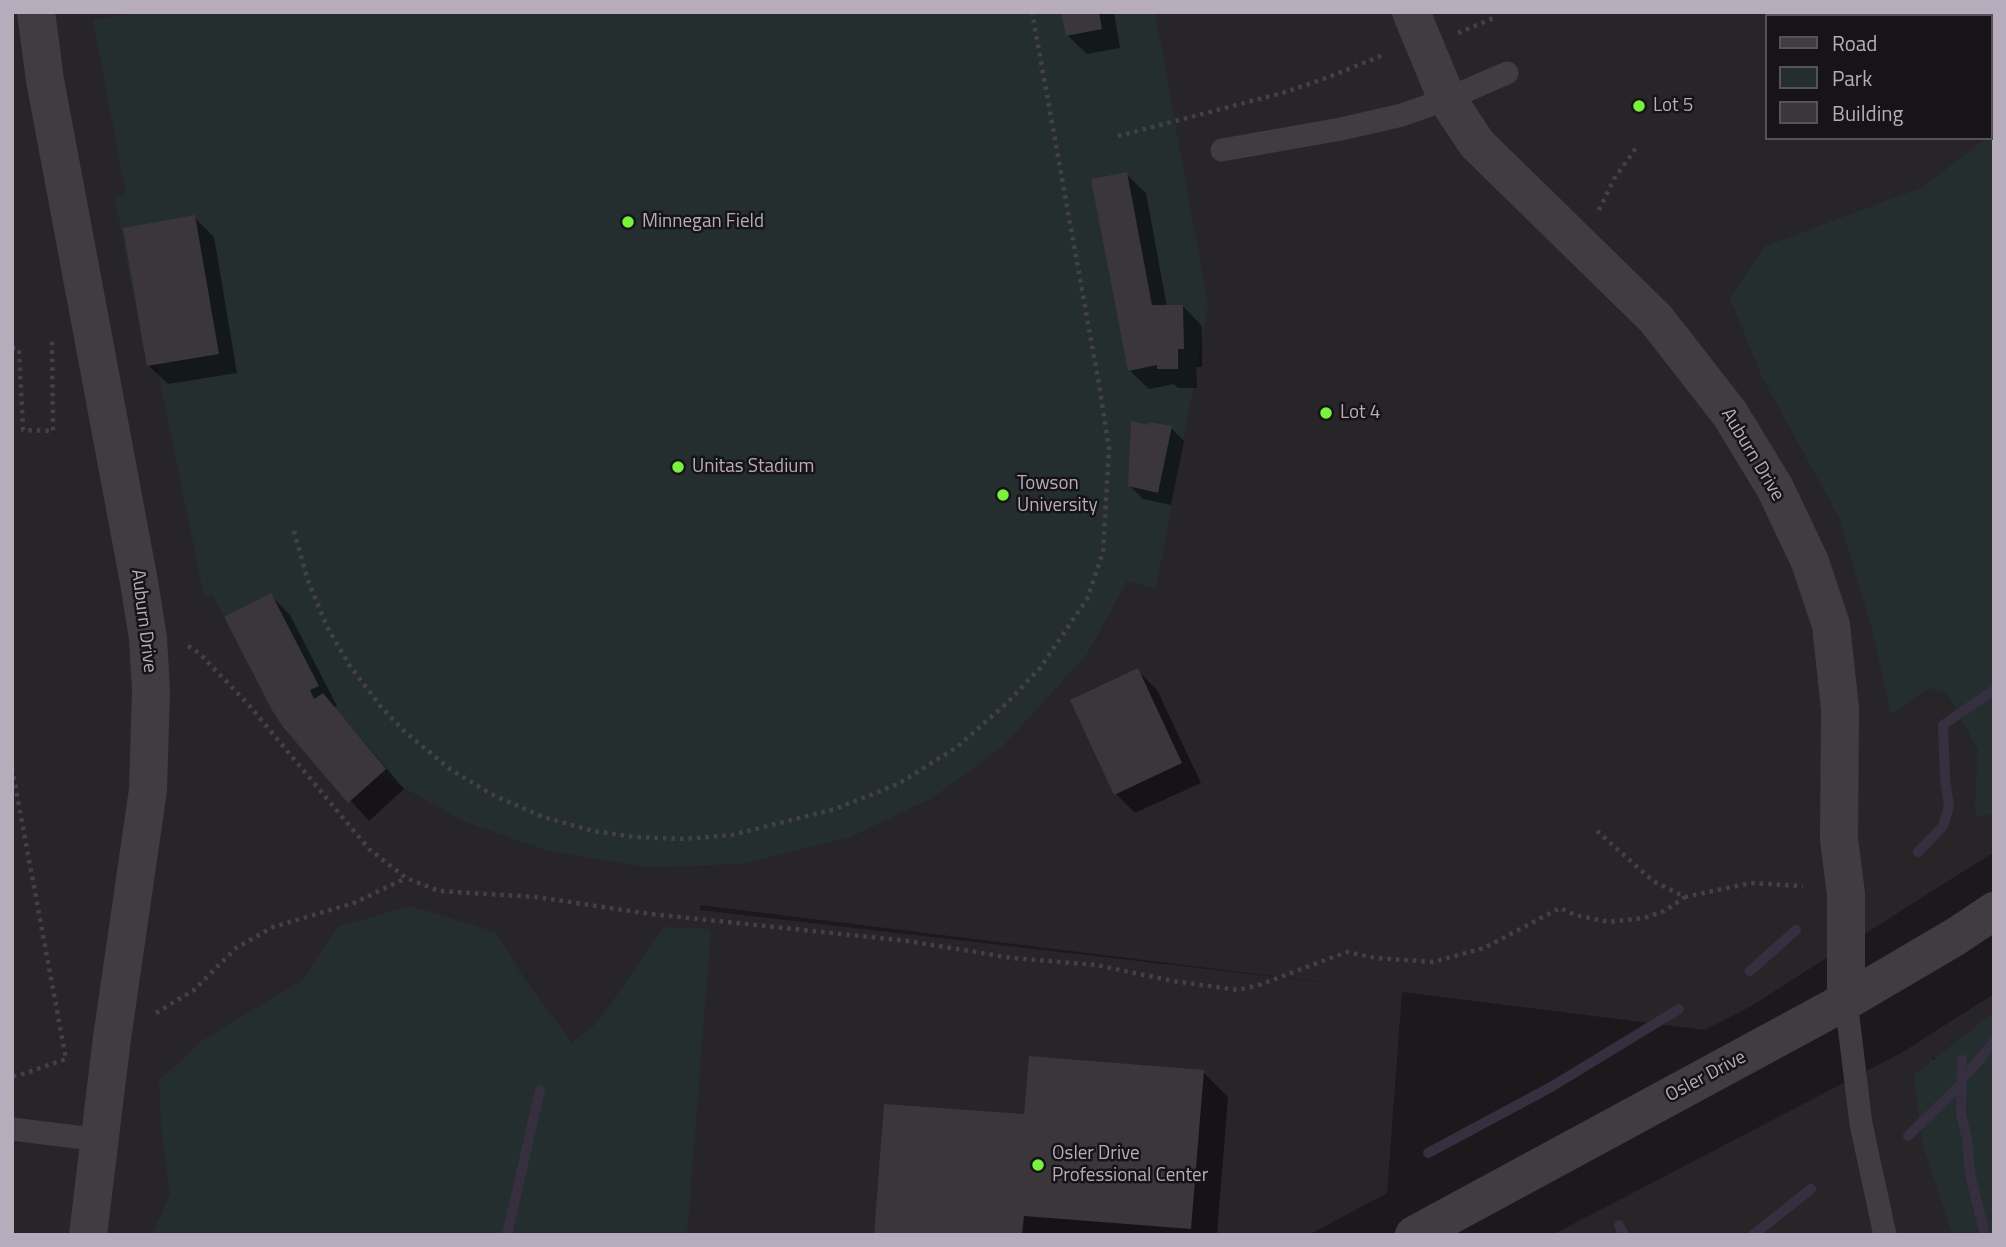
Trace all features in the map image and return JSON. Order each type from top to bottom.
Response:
[{"type":"street","name":"Auburn Drive","points":[[36,12],[45,80],[148,638],[151,690],[148,790],[112,1038],[89,1235]]},
{"type":"street","name":"Auburn Drive","points":[[1417,28],[1447,99],[1477,144],[1656,319],[1730,414],[1775,488],[1810,562],[1831,625],[1840,709],[1839,839],[1846,894],[1846,1001]]},
{"type":"street","name":"Osler Drive","points":[[1414,1235],[1846,1001],[1994,911]]},
{"type":"lane","points":[[1222,150],[1341,130],[1402,115],[1507,73]]},
{"type":"lane","points":[[1846,1001],[1861,1124],[1885,1235]]},
{"type":"lane","points":[[12,1129],[101,1140]]},
{"type":"path","points":[[294,531],[304,569],[327,627],[353,671],[381,707],[409,736],[450,769],[491,794],[543,817],[593,831],[634,837],[684,839],[732,835],[835,809],[898,784],[957,747],[1007,703],[1048,657],[1087,600],[1103,552],[1109,449],[1032,12]]},
{"type":"path","points":[[1118,136],[1286,92],[1326,78],[1391,51],[1417,28],[1479,26],[1496,18]]},
{"type":"path","points":[[1612,185],[1636,148]]},
{"type":"path","points":[[12,348],[19,349],[23,430],[53,431],[51,369]]},
{"type":"path","points":[[183,643],[199,653],[247,704],[369,849],[407,878],[439,891],[536,897],[652,914],[908,941],[1012,958],[1096,965],[1172,981],[1238,990],[1259,985],[1347,952],[1376,958],[1433,962],[1484,948],[1560,908],[1575,915],[1609,922],[1644,918],[1664,911],[1685,897],[1751,883],[1803,886]]},
{"type":"path","points":[[12,768],[66,1059],[12,1076]]},
{"type":"path","points":[[1597,831],[1653,881],[1685,897]]},
{"type":"path","points":[[148,1018],[194,990],[236,948],[273,927],[354,903],[407,878]]},
{"type":"shaded area","name":"Towson University","points":[[12,12],[1994,12],[1994,852],[1751,1006],[1705,1030],[1402,992],[1387,1193],[1309,1235],[12,1235]],"holes":[[[700,905],[1353,986],[700,910]]]},
{"type":"shaded area","points":[[1994,994],[1994,1073],[1932,1057],[1989,1235],[1552,1235],[1901,1053]]},
{"type":"green space","name":"Unitas Stadium","points":[[141,12],[1155,12],[1208,306],[1156,589],[1127,581],[1087,654],[1002,747],[932,798],[851,837],[742,864],[647,867],[547,851],[464,821],[381,775],[348,803],[283,727],[213,595],[204,597],[154,350],[144,352],[115,197],[126,194],[93,20]]},
{"type":"green space","points":[[1994,133],[1994,813],[1976,817],[1978,750],[1948,694],[1929,688],[1891,714],[1872,629],[1839,517],[1762,377],[1730,298],[1766,246],[1923,187],[1983,140],[1992,140]]},
{"type":"green space","points":[[410,906],[495,932],[524,978],[572,1043],[598,1022],[664,927],[711,929],[687,1235],[152,1235],[170,1195],[161,1125],[159,1081],[200,1042],[304,979],[338,927]]},
{"type":"green space","points":[[1994,1012],[1994,1235],[1953,1235],[1922,1142],[1914,1075]]},
{"type":"building","points":[[1061,12],[1099,12],[1102,29],[1066,36]]},
{"type":"building","points":[[1127,172],[1152,305],[1183,305],[1184,349],[1178,349],[1178,369],[1157,369],[1157,365],[1128,371],[1091,179]]},
{"type":"building","points":[[195,215],[219,354],[147,366],[123,228]]},
{"type":"building","points":[[1131,421],[1172,426],[1158,493],[1128,486]]},
{"type":"building","points":[[271,593],[319,686],[310,690],[314,699],[323,693],[386,769],[348,803],[283,727],[224,617]]},
{"type":"building","points":[[1138,668],[1182,763],[1114,795],[1070,700]]},
{"type":"building","name":"Osler Drive Professional Center","points":[[1029,1056],[1204,1070],[1191,1229],[1024,1216],[1022,1235],[874,1235],[884,1104],[1024,1114]]},
{"type":"waterway","points":[[1918,852],[1943,826],[1949,806],[1943,725],[1994,690]]},
{"type":"waterway","points":[[1750,971],[1796,930]]},
{"type":"waterway","points":[[1428,1153],[1551,1087],[1679,1009]]},
{"type":"waterway","points":[[1962,1076],[1970,1071],[1994,1042]]},
{"type":"waterway","points":[[1962,1060],[1961,1114],[1967,1139],[1970,1174],[1985,1235]]},
{"type":"waterway","points":[[1908,1136],[1961,1084]]},
{"type":"waterway","points":[[507,1235],[540,1090]]},
{"type":"waterway","points":[[1753,1235],[1811,1189]]},
{"type":"waterway","points":[[1619,1225],[1624,1235]]},
{"type":"place","name":"Lot 5","points":[[1639,106]]},
{"type":"place","name":"Minnegan Field","points":[[628,222]]},
{"type":"place","name":"Lot 4","points":[[1326,413]]},
{"type":"place","name":"Unitas Stadium","points":[[678,467]]},
{"type":"place","name":"Towson University","points":[[1003,495]]},
{"type":"place","name":"Osler Drive Professional Center","points":[[1038,1165]]}]
